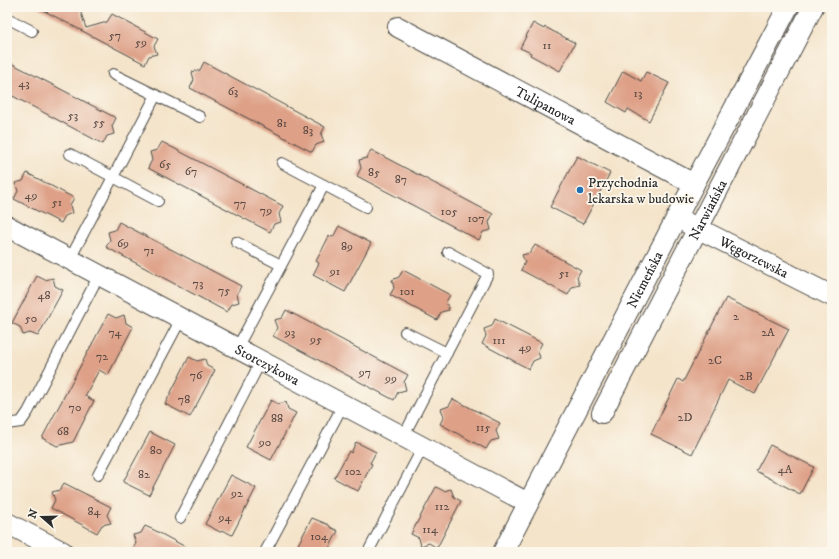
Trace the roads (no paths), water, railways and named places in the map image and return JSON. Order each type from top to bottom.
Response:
[{"type":"street","name":"Niemeńska","points":[[503,552],[676,218],[788,7]]},
{"type":"street","name":"Narwiańska","points":[[602,414],[814,7]]},
{"type":"street","name":"Tulipanowa","points":[[398,27],[694,184]]},
{"type":"street","name":"Węgorzewska","points":[[676,218],[832,296]]},
{"type":"street","name":"Storczykowa","points":[[7,226],[528,503]]},
{"type":"street","points":[[9,528],[63,552]]},
{"type":"lane","points":[[7,18],[32,31]]},
{"type":"lane","points":[[113,74],[200,117]]},
{"type":"lane","points":[[70,259],[156,95]]},
{"type":"lane","points":[[70,154],[158,200]]},
{"type":"lane","points":[[282,163],[366,207]]},
{"type":"lane","points":[[237,348],[324,185]]},
{"type":"lane","points":[[236,242],[281,265]]},
{"type":"lane","points":[[402,437],[488,274],[448,252]]},
{"type":"lane","points":[[7,424],[21,422],[28,412],[99,275]]},
{"type":"lane","points":[[98,475],[181,318]]},
{"type":"lane","points":[[406,332],[446,354]]},
{"type":"lane","points":[[180,518],[261,361]]},
{"type":"lane","points":[[265,552],[343,405]]},
{"type":"lane","points":[[368,552],[423,448]]},
{"type":"place","name":"Przychodnia lekarska w budowie","points":[[580,190]]}]
